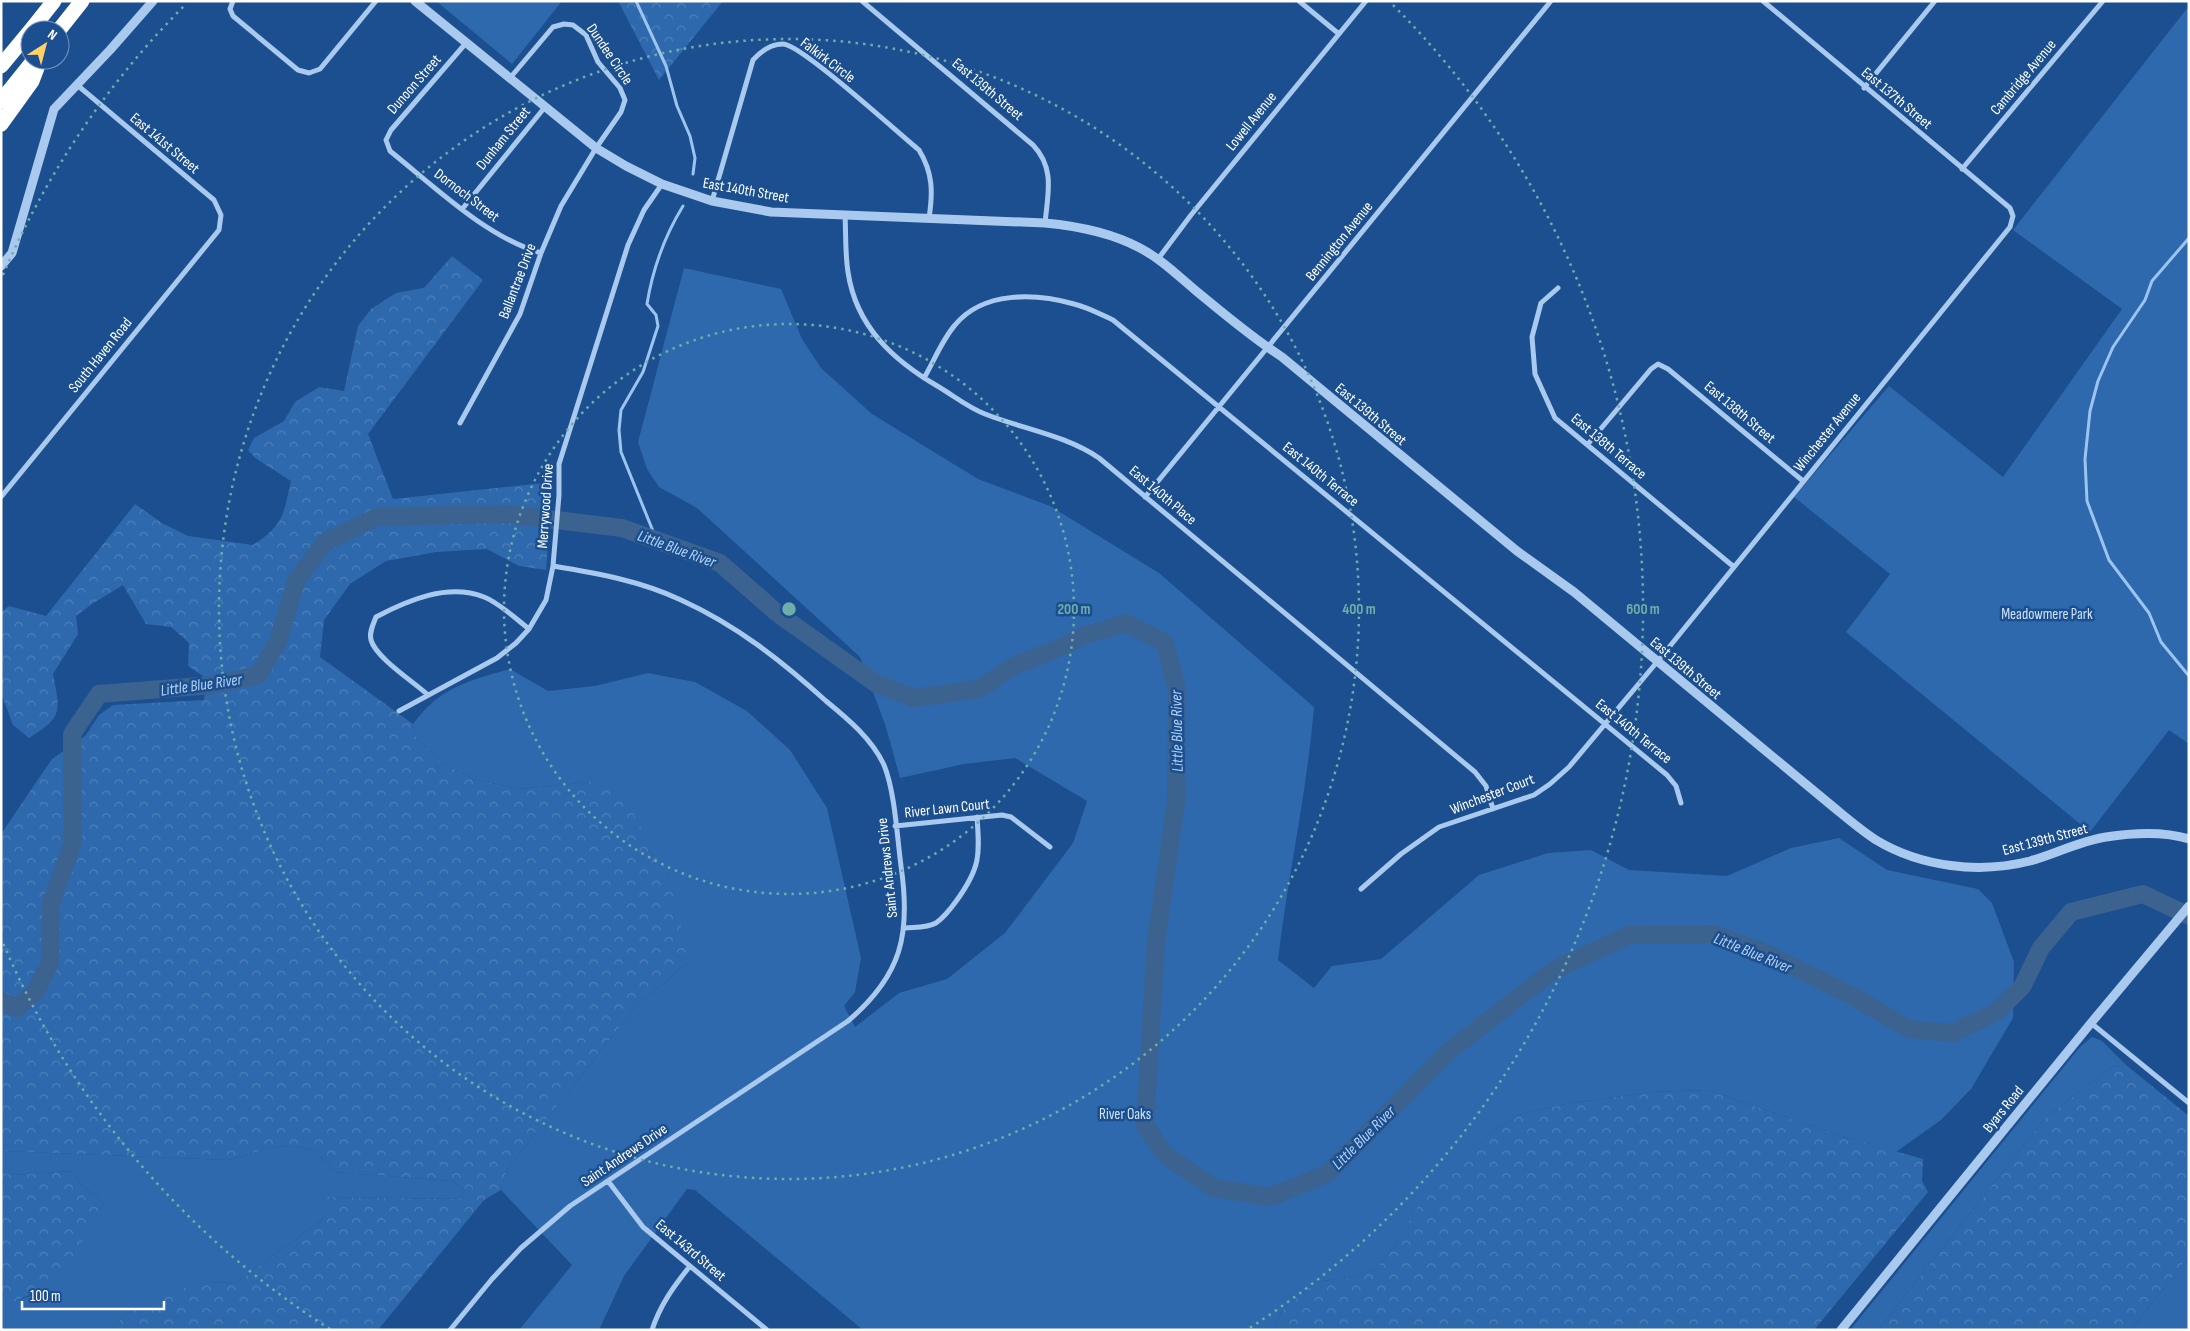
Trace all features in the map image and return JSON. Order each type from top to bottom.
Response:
[{"type":"highway","points":[[38,20],[54,1]]},
{"type":"highway","points":[[67,20],[82,1]]},
{"type":"highway","points":[[1,66],[20,42]]},
{"type":"highway","points":[[1,102],[26,70]]},
{"type":"highway","points":[[1,124],[32,81],[36,70]]},
{"type":"street","points":[[1,266],[12,253],[54,109],[153,1]]},
{"type":"street","points":[[233,1],[230,9],[231,13],[298,70],[309,73],[320,69],[376,1]]},
{"type":"street","name":"East 140th Street","points":[[415,1],[596,148],[662,184],[712,201],[771,212],[1068,225],[1114,238],[1139,248],[1158,259]]},
{"type":"street","name":"East 139th Street","points":[[862,1],[1043,155],[1049,178],[1045,223]]},
{"type":"street","points":[[1299,1],[1339,34]]},
{"type":"street","name":"Lowell Avenue","points":[[1158,259],[1191,215],[1366,1]]},
{"type":"street","name":"Bennington Avenue","points":[[1145,497],[1551,1]]},
{"type":"street","name":"East 137th Street","points":[[1763,1],[1864,88],[2010,208],[2013,216]]},
{"type":"street","points":[[1864,88],[1935,1]]},
{"type":"street","name":"Cambridge Avenue","points":[[1962,169],[2103,1]]},
{"type":"street","name":"Dundee Circle","points":[[510,78],[552,28],[564,24],[580,29],[586,35],[598,62],[620,88],[625,100],[622,112],[596,148]]},
{"type":"street","name":"Dunoon Street","points":[[388,144],[386,140],[390,130],[466,43]]},
{"type":"street","name":"Falkirk Circle","points":[[712,201],[747,75],[753,60],[766,48],[784,44],[806,55],[919,150],[931,176],[933,193],[930,218]]},
{"type":"street","name":"East 141st Street","points":[[76,84],[214,200],[221,215],[219,230]]},
{"type":"street","name":"Dunham Street","points":[[462,208],[545,107]]},
{"type":"street","name":"Dornoch Street","points":[[388,144],[390,151],[501,236],[541,253]]},
{"type":"street","name":"Ballantrae Drive","points":[[460,423],[520,314],[541,253],[561,206],[596,148]]},
{"type":"street","name":"Merrywood Drive","points":[[399,711],[497,658],[516,643],[529,628],[546,600],[556,542],[559,464],[628,245],[644,210],[662,184]]},
{"type":"street","name":"East 140th Place","points":[[845,215],[848,273],[861,312],[888,351],[904,365],[983,413],[1086,449],[1475,772],[1486,786],[1493,809]]},
{"type":"street","name":"Winchester Avenue","points":[[1657,662],[2010,227],[2013,216]]},
{"type":"street","name":"South Haven Road","points":[[1,497],[219,230]]},
{"type":"street","name":"East 139th Street","points":[[1158,259],[1517,552],[1574,592],[1657,662],[1877,840],[1923,859],[1954,867],[2005,866],[2030,861],[2105,837],[2163,834],[2189,839]]},
{"type":"street","name":"East 138th Terrace","points":[[1558,288],[1541,303],[1532,336],[1535,374],[1555,418],[1734,567]]},
{"type":"street","name":"East 140th Terrace","points":[[924,378],[954,326],[970,310],[986,303],[1005,299],[1046,298],[1076,304],[1113,320],[1668,775],[1676,786],[1681,803]]},
{"type":"street","name":"East 138th Street","points":[[1588,444],[1651,369],[1658,364],[1668,369],[1803,482]]},
{"type":"street","name":"Saint Andrews Drive","points":[[450,1330],[492,1279],[522,1248],[570,1206],[848,1021],[868,1004],[894,966],[905,928],[903,883],[891,790],[884,765],[868,739],[788,666],[743,634],[680,599],[607,575],[553,566]]},
{"type":"street","points":[[428,695],[376,651],[371,632],[376,617],[418,598],[464,591],[486,597],[529,628]]},
{"type":"street","name":"Winchester Court","points":[[1361,889],[1400,854],[1439,827],[1534,794],[1550,784],[1569,767],[1657,662]]},
{"type":"street","name":"River Lawn Court","points":[[895,826],[1002,814],[1012,817],[1050,847]]},
{"type":"street","points":[[905,928],[936,923],[970,883],[977,866],[979,850],[977,817]]},
{"type":"street","name":"Byars Road","points":[[1841,1330],[2091,1023],[2189,906]]},
{"type":"street","points":[[2091,1023],[2189,1103]]},
{"type":"street","name":"East 143rd Street","points":[[608,1181],[643,1227],[767,1330]]},
{"type":"street","points":[[652,1330],[657,1315],[671,1289],[690,1266]]},
{"type":"green space","points":[[436,1],[562,1],[512,64]]},
{"type":"green space","points":[[618,1],[723,1],[659,80]]},
{"type":"green space","name":"Meadowmere Park","points":[[2189,6],[2189,744],[2169,730],[2090,832],[1846,632],[1890,574],[1794,497],[1889,386],[2003,477],[2122,309],[2013,230]]},
{"type":"green space","points":[[452,256],[483,280],[368,434],[393,499],[553,482],[546,570],[519,566],[487,549],[436,552],[386,561],[350,584],[324,620],[320,657],[413,724],[416,738],[443,763],[473,779],[519,789],[590,782],[623,794],[671,885],[690,961],[636,1006],[507,1170],[501,1190],[484,1200],[378,1330],[111,1330],[127,1313],[162,1294],[203,1283],[237,1282],[323,1219],[328,1197],[459,1199],[465,1190],[452,1181],[335,1172],[315,1151],[295,1146],[274,1147],[228,1160],[1,1151],[1,834],[52,759],[86,735],[99,715],[113,705],[204,700],[206,678],[188,666],[189,643],[171,627],[146,624],[123,585],[76,616],[78,634],[53,674],[58,705],[57,712],[49,724],[29,738],[13,725],[1,693],[1,612],[9,606],[46,616],[135,504],[162,523],[188,536],[253,545],[263,538],[277,525],[281,518],[291,481],[255,458],[248,450],[254,438],[284,421],[295,402],[319,387],[344,391],[358,326],[371,309],[396,293],[424,288]]},
{"type":"green space","name":"River Oaks","points":[[684,268],[781,289],[802,339],[821,368],[872,414],[978,479],[1050,506],[1159,573],[1314,707],[1307,770],[1278,960],[1314,988],[1332,966],[1381,959],[1479,875],[1548,853],[1591,850],[1629,870],[1727,876],[1791,848],[1839,838],[1887,870],[1978,889],[1992,903],[2014,962],[2013,1018],[1971,1089],[1941,1120],[1896,1152],[1845,1137],[1707,1090],[1652,1092],[1570,1103],[1518,1115],[1495,1130],[1433,1183],[1395,1245],[1376,1269],[1351,1277],[1316,1282],[1284,1308],[1272,1330],[863,1330],[695,1190],[687,1189],[624,1276],[599,1330],[519,1330],[572,1265],[501,1190],[507,1170],[636,1006],[690,961],[590,782],[519,789],[473,779],[443,763],[416,738],[413,724],[434,701],[456,687],[481,677],[510,669],[548,691],[595,686],[648,673],[695,682],[747,711],[790,750],[827,808],[861,958],[855,992],[844,1006],[855,1027],[899,993],[947,979],[1005,933],[1073,843],[1087,801],[1015,758],[964,764],[900,778],[886,727],[860,657],[697,508],[659,487],[647,469],[638,442]]},
{"type":"green space","points":[[2092,1037],[2102,1041],[2126,1065],[2112,1067],[2046,1117],[1878,1330],[1850,1330],[2080,1047]]},
{"type":"green space","points":[[2126,1065],[2189,1116],[2189,1256],[2131,1330],[1878,1330],[2046,1117],[2112,1067]]},
{"type":"green space","points":[[1707,1090],[1845,1137],[1923,1159],[1922,1181],[1928,1192],[1814,1330],[1272,1330],[1284,1308],[1316,1282],[1351,1277],[1376,1269],[1395,1245],[1432,1183],[1495,1130],[1518,1115],[1570,1103],[1652,1092]]},
{"type":"green space","points":[[295,1146],[315,1151],[335,1172],[452,1181],[465,1190],[459,1199],[329,1197],[323,1219],[237,1282],[203,1283],[127,1313],[111,1330],[1,1330],[1,1311],[8,1304],[30,1296],[89,1227],[104,1203],[79,1183],[74,1171],[11,1175],[1,1172],[1,1151],[228,1160],[274,1147]]},
{"type":"green space","points":[[74,1171],[79,1183],[104,1203],[74,1256],[59,1275],[39,1291],[1,1311],[1,1172],[11,1175]]},
{"type":"green space","points":[[2189,1256],[2189,1330],[2131,1330]]},
{"type":"waterway","points":[[636,1],[666,66],[677,106],[690,136],[695,158],[693,174]]},
{"type":"waterway","points":[[657,541],[621,452],[619,430],[621,410],[643,372],[658,326],[656,315],[647,304],[652,277],[670,229],[683,206]]},
{"type":"waterway","points":[[2189,238],[2152,281],[2145,300],[2113,347],[2098,381],[2090,411],[2085,459],[2087,501],[2109,560],[2149,613],[2161,642],[2189,676]]},
{"type":"waterway","name":"Little Blue River","points":[[1,1001],[17,1008],[36,991],[50,962],[51,904],[73,842],[72,734],[99,694],[213,685],[258,675],[278,642],[296,581],[325,542],[377,517],[507,514],[622,528],[720,563],[777,613],[875,683],[914,698],[979,689],[1014,666],[1066,645],[1080,637],[1126,623],[1165,643],[1177,690],[1176,802],[1156,942],[1145,1125],[1165,1155],[1214,1188],[1270,1197],[1327,1174],[1448,1052],[1554,970],[1629,935],[1713,934],[1765,953],[1852,996],[1909,1029],[1953,1033],[1996,1012],[2022,987],[2041,948],[2071,912],[2143,894],[2189,916]]}]
